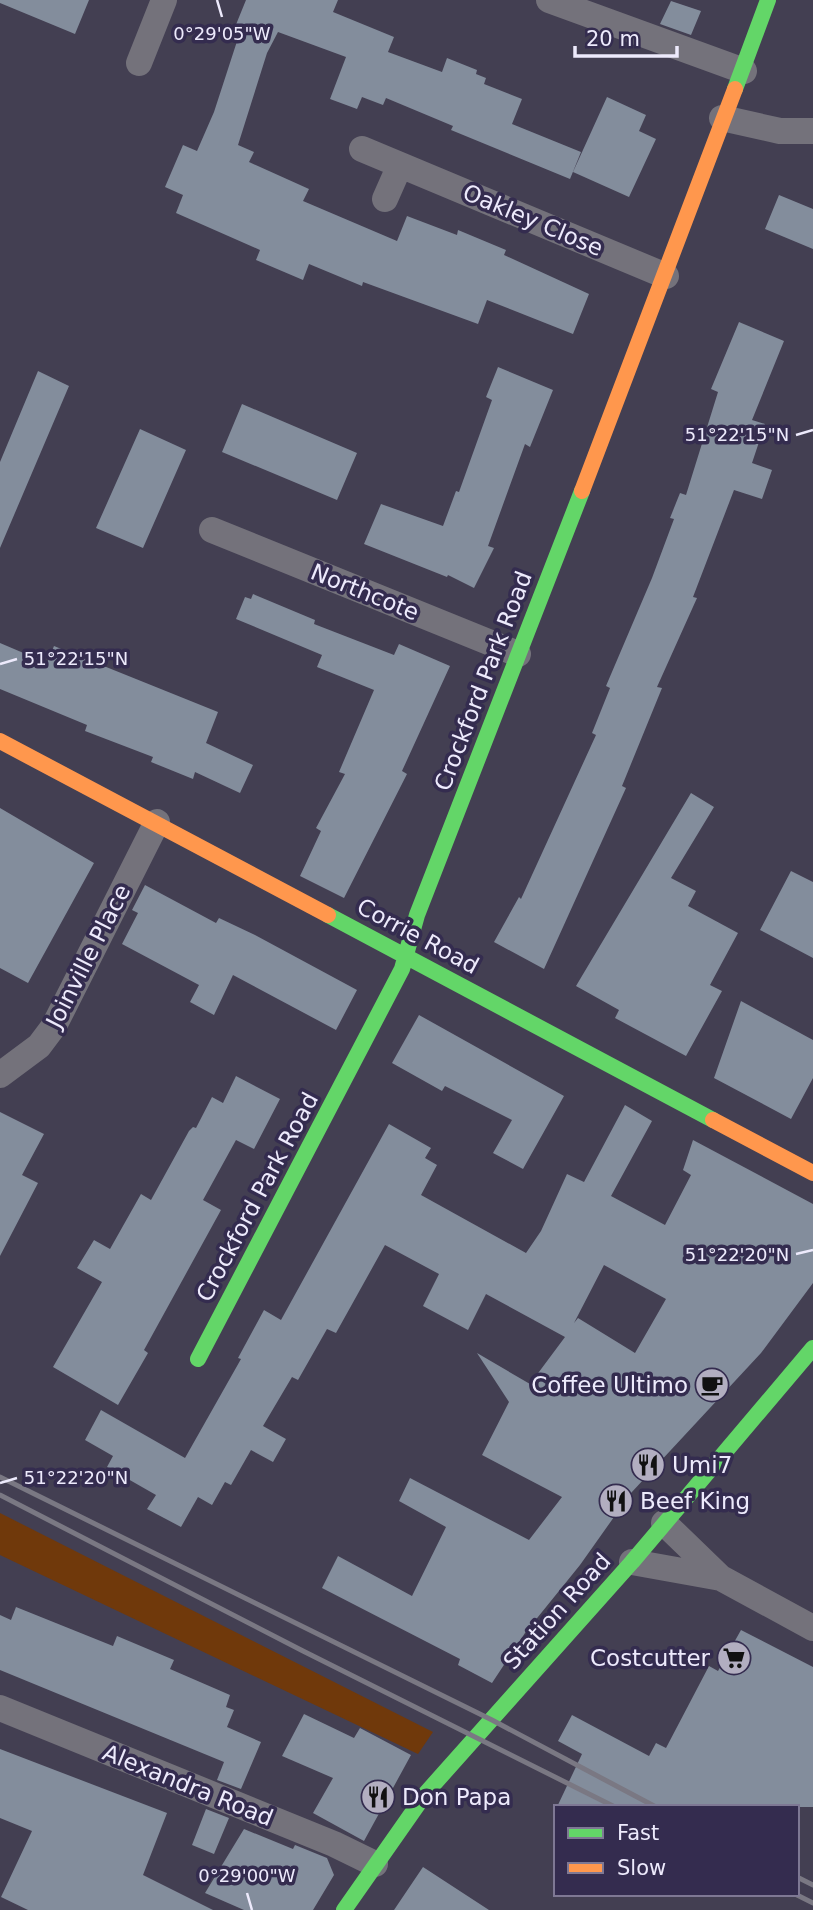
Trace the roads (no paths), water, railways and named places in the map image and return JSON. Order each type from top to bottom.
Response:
[{"type":"street","points":[[139,63],[164,0]]},
{"type":"street","points":[[549,0],[744,71]]},
{"type":"street","name":"Crockford Park Road","points":[[198,1359],[401,969],[417,915],[666,276],[722,118],[744,71],[768,0]]},
{"type":"street","points":[[722,118],[780,131],[813,131]]},
{"type":"street","name":"Oakley Close","points":[[362,149],[666,276]]},
{"type":"street","points":[[385,199],[400,165]]},
{"type":"street","name":"Northcote","points":[[212,530],[518,653]]},
{"type":"street","name":"Corrie Road","points":[[0,741],[157,822],[813,1173]]},
{"type":"street","name":"Joinville Place","points":[[0,1075],[39,1046],[54,1026],[157,822]]},
{"type":"street","name":"Station Road","points":[[344,1910],[426,1793],[632,1562],[813,1348]]},
{"type":"street","points":[[664,1523],[721,1578],[813,1628]]},
{"type":"street","points":[[632,1562],[721,1578]]},
{"type":"street","name":"Alexandra Road","points":[[0,1708],[334,1844],[375,1864]]},
{"type":"railway","points":[[0,1477],[492,1720],[652,1805]]},
{"type":"railway","points":[[0,1495],[611,1805]]},
{"type":"railway","points":[[799,1878],[813,1885]]},
{"type":"railway","points":[[799,1896],[813,1903]]},
{"type":"place","name":"Coffee Ultimo","points":[[712,1385]]},
{"type":"place","name":"Umi7","points":[[648,1465]]},
{"type":"place","name":"Beef King","points":[[616,1501]]},
{"type":"place","name":"Costcutter","points":[[734,1658]]},
{"type":"place","name":"Don Papa","points":[[378,1797]]}]
